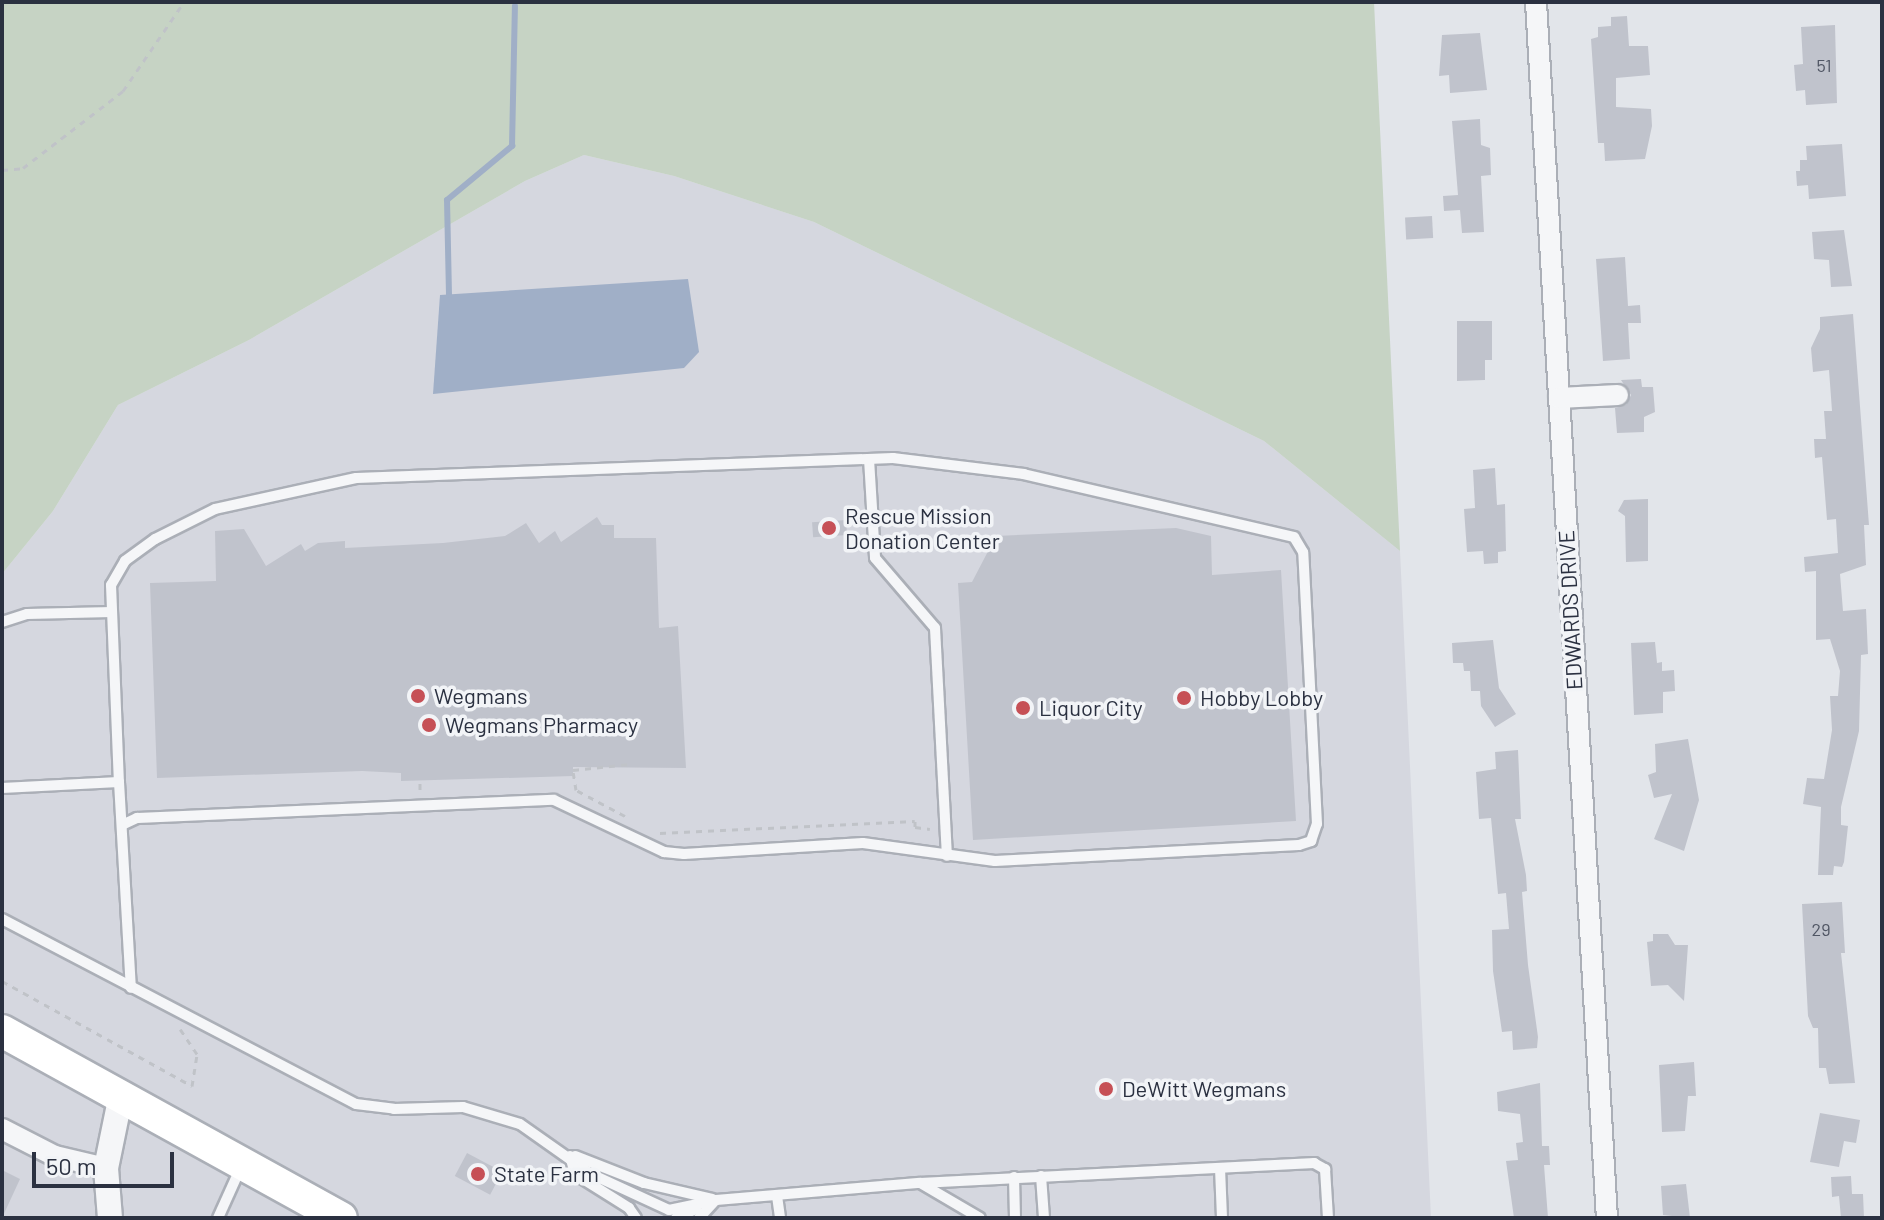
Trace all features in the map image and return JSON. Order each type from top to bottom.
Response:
[{"type":"highway","points":[[2,1031],[120,1100],[341,1218]]},
{"type":"street","name":"EDWARDS DRIVE","points":[[1536,2],[1607,1218]]},
{"type":"street","points":[[1559,398],[1618,395]]},
{"type":"street","points":[[110,1218],[106,1168],[120,1100]]},
{"type":"street","points":[[2,1129],[55,1156],[106,1168]]},
{"type":"lane","points":[[869,459],[875,558],[935,628],[947,856]]},
{"type":"lane","points":[[122,825],[137,818],[554,800],[664,852],[863,843],[980,861],[1115,857],[1311,841],[1317,824],[1303,552],[1294,537],[1024,474],[869,459],[356,478],[215,509],[155,539],[125,561],[111,585],[119,782],[131,988]]},
{"type":"lane","points":[[2,622],[27,614],[112,612]]},
{"type":"lane","points":[[2,788],[119,782]]},
{"type":"lane","points":[[2,919],[356,1104],[394,1109],[463,1107],[520,1124],[569,1154],[644,1183],[716,1200]]},
{"type":"lane","points":[[569,1154],[591,1174],[629,1195],[669,1210],[716,1200],[920,1183],[1314,1163],[1325,1169],[1328,1218]]},
{"type":"lane","points":[[569,1154],[575,1174],[629,1208],[636,1218]]},
{"type":"lane","points":[[218,1218],[242,1165]]},
{"type":"lane","points":[[1220,1168],[1222,1218]]},
{"type":"lane","points":[[1041,1176],[1044,1218]]},
{"type":"lane","points":[[1014,1177],[1015,1218]]},
{"type":"lane","points":[[920,1183],[980,1218]]},
{"type":"lane","points":[[777,1196],[780,1218]]},
{"type":"lane","points":[[676,1218],[716,1200]]},
{"type":"lane","points":[[699,1218],[716,1200]]},
{"type":"path","points":[[2,170],[23,168],[123,91],[184,2]]},
{"type":"path","points":[[630,764],[573,770],[576,790],[631,819]]},
{"type":"path","points":[[658,833],[915,821],[915,827],[946,830]]},
{"type":"path","points":[[2,981],[192,1086],[197,1054],[178,1028],[183,1015]]},
{"type":"shaded area","points":[[584,155],[674,176],[814,222],[1264,441],[1400,551],[1431,1218],[2,1218],[2,574],[53,511],[118,405],[249,340],[525,181]]},
{"type":"green space","points":[[2,2],[1374,2],[1400,551],[1264,441],[814,222],[674,176],[584,155],[525,181],[249,340],[118,405],[53,511],[2,574]]},
{"type":"water","points":[[688,279],[699,352],[684,368],[433,394],[440,295]]},
{"type":"building","points":[[1627,16],[1629,46],[1648,46],[1650,75],[1616,78],[1616,107],[1651,109],[1652,126],[1645,159],[1605,161],[1604,143],[1598,143],[1591,39],[1598,37],[1598,27],[1611,26],[1611,17]]},
{"type":"building","points":[[1835,25],[1837,103],[1806,105],[1805,90],[1796,91],[1794,65],[1803,64],[1801,27]]},
{"type":"building","points":[[1480,33],[1487,90],[1450,93],[1449,75],[1439,76],[1442,35]]},
{"type":"building","points":[[1480,119],[1481,145],[1490,148],[1491,175],[1481,176],[1484,232],[1462,233],[1460,210],[1444,211],[1443,196],[1458,195],[1452,121]]},
{"type":"building","points":[[1842,144],[1846,196],[1809,199],[1808,185],[1797,186],[1796,171],[1800,171],[1800,160],[1807,160],[1806,146]]},
{"type":"building","points":[[1432,216],[1433,238],[1406,239],[1405,217]]},
{"type":"building","points":[[1844,230],[1852,286],[1831,287],[1829,260],[1814,259],[1812,232]]},
{"type":"building","points":[[1625,257],[1628,306],[1640,305],[1641,323],[1628,323],[1630,359],[1603,361],[1596,259]]},
{"type":"building","points":[[1853,314],[1869,525],[1864,525],[1866,565],[1840,574],[1843,611],[1866,609],[1868,654],[1861,655],[1859,731],[1841,807],[1841,825],[1848,826],[1844,862],[1842,867],[1834,866],[1833,875],[1818,875],[1821,807],[1803,804],[1807,778],[1824,779],[1832,730],[1830,696],[1838,696],[1840,671],[1830,639],[1816,640],[1816,571],[1805,572],[1804,557],[1838,553],[1836,519],[1827,520],[1822,457],[1815,458],[1814,439],[1826,439],[1824,411],[1832,411],[1829,370],[1813,372],[1811,348],[1820,329],[1820,317]]},
{"type":"building","points":[[1457,321],[1492,321],[1492,360],[1485,360],[1485,380],[1457,381]]},
{"type":"building","points":[[1641,379],[1642,387],[1653,387],[1655,412],[1644,417],[1644,432],[1617,433],[1615,408],[1626,405],[1631,395],[1621,380]]},
{"type":"building","points":[[1495,468],[1497,505],[1505,504],[1506,551],[1498,552],[1498,563],[1484,564],[1483,551],[1467,552],[1464,509],[1475,508],[1473,470]]},
{"type":"building","points":[[1648,499],[1648,561],[1626,562],[1625,516],[1618,511],[1624,500]]},
{"type":"building","name":"Wegmans","points":[[597,517],[602,525],[614,525],[614,538],[656,538],[659,628],[678,626],[686,768],[573,767],[573,776],[401,781],[401,773],[362,771],[157,778],[150,583],[216,581],[215,531],[244,529],[266,566],[301,544],[305,551],[318,543],[345,541],[345,548],[443,543],[505,536],[526,523],[539,543],[555,531],[561,542]]},
{"type":"building","name":"Rescue Mission Donation Center","points":[[846,520],[847,535],[813,537],[812,522]]},
{"type":"building","name":"Hobby Lobby","points":[[1176,528],[1211,536],[1212,575],[1281,570],[1296,821],[973,840],[958,583],[972,582],[996,536]]},
{"type":"building","points":[[1493,640],[1499,688],[1516,714],[1495,727],[1481,706],[1480,691],[1471,691],[1470,671],[1464,671],[1463,663],[1453,663],[1452,643]]},
{"type":"building","points":[[1655,642],[1657,663],[1662,662],[1662,671],[1674,670],[1675,691],[1663,692],[1663,713],[1634,715],[1631,643]]},
{"type":"building","points":[[1688,739],[1699,800],[1684,851],[1654,839],[1672,794],[1654,798],[1648,775],[1656,772],[1655,744]]},
{"type":"building","points":[[1518,750],[1521,819],[1515,819],[1526,875],[1527,891],[1522,892],[1538,1037],[1537,1048],[1513,1050],[1512,1031],[1502,1032],[1493,971],[1492,930],[1509,929],[1506,893],[1498,894],[1491,818],[1479,819],[1476,772],[1496,769],[1495,752]]},
{"type":"building","points":[[1842,902],[1845,953],[1841,953],[1855,1083],[1829,1084],[1826,1068],[1819,1068],[1818,1028],[1813,1028],[1808,1016],[1802,904]]},
{"type":"building","points":[[1653,934],[1668,934],[1675,945],[1688,945],[1684,1001],[1668,985],[1651,986],[1647,942],[1653,941]]},
{"type":"building","points":[[1694,1062],[1696,1096],[1688,1096],[1685,1131],[1662,1132],[1659,1065]]},
{"type":"building","points":[[1540,1083],[1542,1146],[1549,1146],[1550,1165],[1544,1165],[1548,1218],[1514,1218],[1506,1161],[1518,1160],[1516,1143],[1523,1142],[1520,1114],[1498,1111],[1497,1092]]},
{"type":"building","points":[[1820,1113],[1860,1120],[1856,1143],[1844,1141],[1839,1167],[1810,1162]]},
{"type":"building","name":"State Farm","points":[[467,1153],[502,1172],[490,1195],[455,1176]]},
{"type":"building","points":[[2,1170],[20,1179],[2,1218]]},
{"type":"building","points":[[1851,1176],[1852,1194],[1863,1194],[1864,1218],[1841,1218],[1839,1196],[1832,1197],[1831,1177]]},
{"type":"building","points":[[1686,1184],[1690,1218],[1663,1215],[1661,1186]]},
{"type":"waterway","points":[[449,295],[447,200],[512,146],[515,6]]},
{"type":"place","name":"Rescue Mission Donation Center","points":[[829,528]]},
{"type":"place","name":"Wegmans","points":[[418,696]]},
{"type":"place","name":"Hobby Lobby","points":[[1184,698]]},
{"type":"place","name":"Liquor City","points":[[1023,708]]},
{"type":"place","name":"Wegmans Pharmacy","points":[[429,725]]},
{"type":"place","name":"DeWitt Wegmans","points":[[1106,1089]]},
{"type":"place","name":"State Farm","points":[[478,1174]]}]
